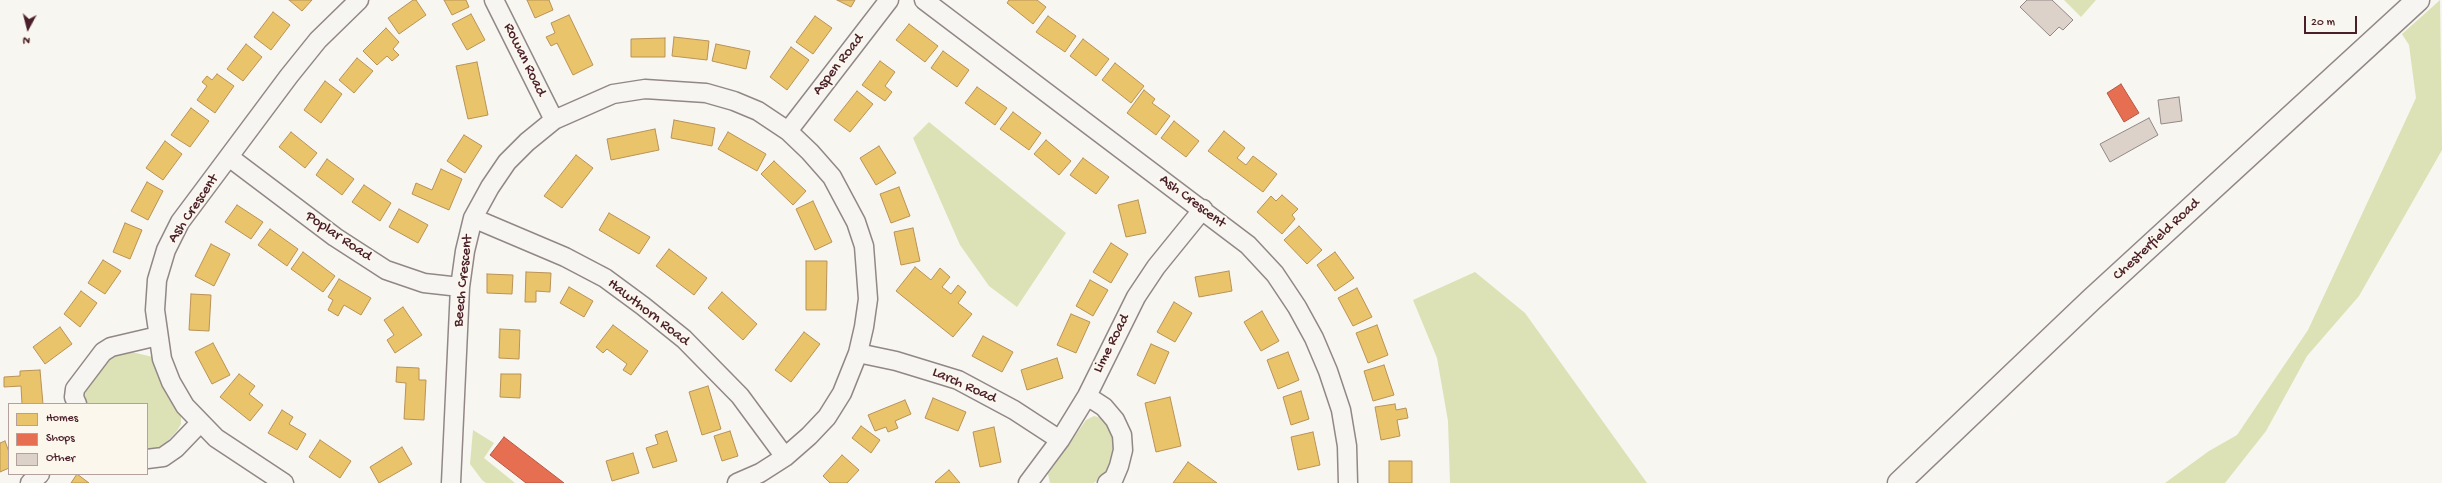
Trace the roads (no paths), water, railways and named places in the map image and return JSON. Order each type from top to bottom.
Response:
[{"type":"main road","name":"Chesterfield Road","points":[[1899,483],[2091,300],[2418,0]]},
{"type":"street","name":"Ash Crescent","points":[[284,483],[229,448],[200,423],[185,406],[171,382],[162,358],[155,310],[157,280],[166,250],[180,222],[318,40],[359,0]]},
{"type":"street","name":"Rowan Road","points":[[494,0],[554,120]]},
{"type":"street","name":"Aspen Road","points":[[788,131],[889,0]]},
{"type":"street","name":"Ash Crescent","points":[[924,0],[1202,209],[1248,245],[1275,274],[1297,307],[1314,338],[1341,410],[1347,446],[1348,483]]},
{"type":"street","name":"Beech Crescent","points":[[451,483],[460,287],[464,251],[473,218],[490,187],[508,162],[527,142],[554,120],[613,94],[644,89],[706,93],[734,101],[758,111],[788,131],[810,152],[832,177],[856,222],[864,246],[868,299],[858,353],[842,393],[827,416],[809,436],[785,457],[760,473],[737,483]]},
{"type":"street","name":"Poplar Road","points":[[229,157],[335,237],[386,270],[424,283],[460,287]]},
{"type":"street","name":"Lime Road","points":[[1028,483],[1060,440],[1087,396],[1136,297],[1156,267],[1202,209]]},
{"type":"street","name":"Hawthorn Road","points":[[473,218],[565,257],[605,278],[642,306],[684,339],[740,396],[785,457]]},
{"type":"street","points":[[76,403],[74,397],[75,389],[103,352],[111,347],[158,336]]},
{"type":"street","name":"Larch Road","points":[[858,353],[903,363],[958,380],[1014,410],[1060,440]]},
{"type":"street","points":[[1087,396],[1104,407],[1115,420],[1122,435],[1122,450],[1114,481]]},
{"type":"street","points":[[148,459],[163,457],[176,448],[200,423]]},
{"type":"street","points":[[30,483],[39,475]]}]
